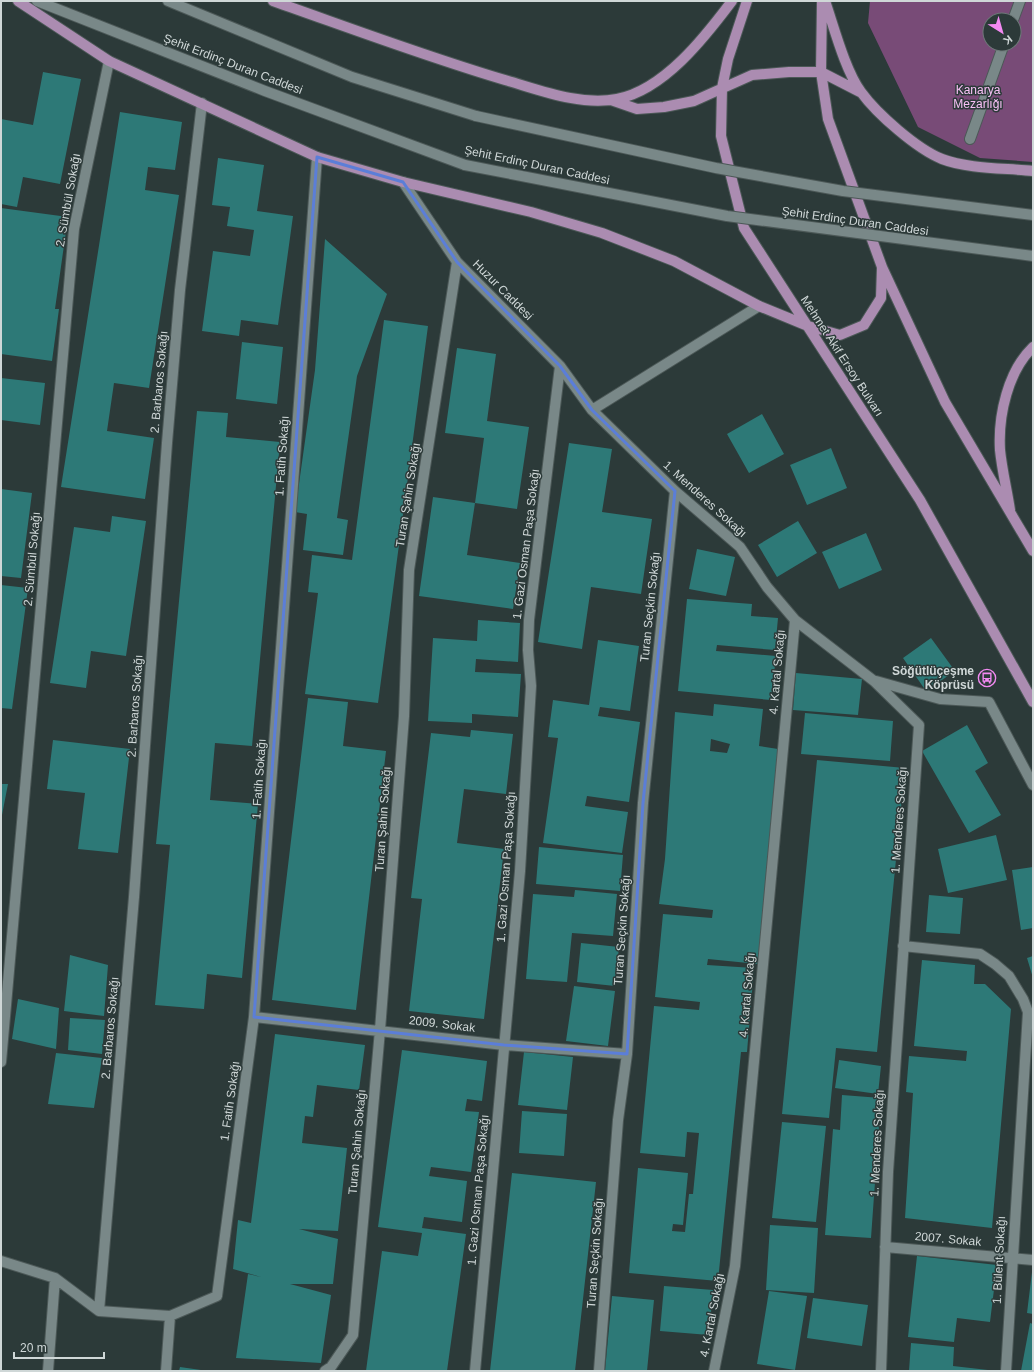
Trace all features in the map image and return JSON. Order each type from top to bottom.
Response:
[{"type":"main road","points":[[18,1],[109,62],[317,156],[403,182],[531,212],[602,233],[674,261],[758,306],[808,326],[840,335],[864,324],[881,298],[882,267]]},
{"type":"main road","points":[[273,1],[468,69],[562,97],[589,100],[617,99],[646,88],[676,65],[708,32],[732,1]]},
{"type":"main road","name":"Mehmet Akif Ersoy Bulvarı","points":[[747,1],[728,60],[722,88],[721,136],[744,228],[920,500],[1033,702]]},
{"type":"main road","points":[[824,1],[821,72],[828,119],[882,267],[945,402],[1033,551]]},
{"type":"main road","points":[[824,1],[847,64],[860,92]]},
{"type":"main road","points":[[608,99],[637,109],[664,107],[694,101],[752,75],[789,72],[821,72],[860,92],[893,125],[919,147],[943,159],[961,164],[1033,171]]},
{"type":"main road","points":[[1011,516],[1000,449],[1004,407],[1011,380],[1025,354],[1033,347]]},
{"type":"street","name":"Şehit Erdinç Duran Caddesi","points":[[37,1],[265,91],[465,165],[727,216],[1033,256]]},
{"type":"street","points":[[168,1],[352,77],[476,116],[716,168],[843,191],[1033,215]]},
{"type":"street","points":[[1016,12],[1020,1]]},
{"type":"street","points":[[970,139],[1001,52]]},
{"type":"street","name":"2. Sümbül Sokağı","points":[[1,1062],[74,229],[109,62]]},
{"type":"street","name":"2. Barbaros Sokağı","points":[[99,1310],[134,897],[166,450],[180,290],[202,103]]},
{"type":"street","name":"1. Fatih Sokağı","points":[[170,1316],[217,1296],[254,1017],[317,156]]},
{"type":"street","name":"Huzur Caddesi","points":[[403,182],[457,262],[560,366],[592,410]]},
{"type":"street","name":"Turan Şahin Sokağı","points":[[325,1371],[331,1367],[353,1335],[380,1030],[404,716],[409,570],[457,262]]},
{"type":"street","points":[[592,410],[758,306]]},
{"type":"street","name":"1. Gazi Osman Paşa Sokağı","points":[[475,1371],[520,871],[531,686],[528,650],[530,620],[560,366]]},
{"type":"street","name":"1. Menderes Sokağı","points":[[592,410],[675,491],[740,547],[768,587],[796,620],[874,681],[919,725],[888,1172],[881,1371]]},
{"type":"street","name":"Turan Seçkin Sokağı","points":[[599,1371],[618,1120],[627,1054],[643,803],[675,491]]},
{"type":"street","name":"4. Kartal Sokağı","points":[[714,1371],[735,1266],[796,620]]},
{"type":"street","points":[[874,681],[940,699],[990,702],[1033,785]]},
{"type":"street","name":"1. Bülent Sokağı","points":[[903,946],[980,954],[996,964],[1017,987],[1028,1012],[1018,1150],[1006,1371]]},
{"type":"street","name":"2009. Sokak","points":[[254,1017],[504,1045],[627,1054]]},
{"type":"street","name":"2007. Sokak","points":[[885,1247],[1033,1260]]},
{"type":"street","points":[[1,1261],[55,1278],[99,1310],[170,1316],[166,1371]]},
{"type":"street","points":[[48,1371],[55,1278]]},
{"type":"highlighted area","points":[[317,157],[403,182],[457,262],[560,366],[592,410],[675,491],[643,803],[627,1054],[504,1045],[254,1017]]},
{"type":"green space","name":"Kanarya Mezarlığı","points":[[870,1],[1033,1],[1033,162],[980,158],[918,127],[868,23]]},
{"type":"building","points":[[43,72],[81,79],[60,184],[23,177],[17,207],[1,204],[1,119],[33,125]]},
{"type":"building","points":[[120,112],[182,122],[175,170],[148,167],[145,190],[179,195],[149,388],[114,383],[107,431],[154,438],[145,499],[61,487]]},
{"type":"building","points":[[218,158],[264,165],[257,211],[293,216],[278,325],[241,320],[239,336],[202,331],[213,251],[250,256],[254,230],[227,226],[230,207],[212,205]]},
{"type":"building","points":[[1,208],[68,217],[55,309],[59,309],[52,361],[1,354]]},
{"type":"building","points":[[325,239],[387,294],[357,376],[337,518],[348,520],[343,555],[303,550],[307,514],[295,512],[315,370]]},
{"type":"building","points":[[384,320],[428,326],[378,703],[305,694],[318,593],[308,592],[312,555],[352,560]]},
{"type":"building","points":[[242,342],[283,347],[277,404],[236,399]]},
{"type":"building","points":[[457,348],[496,354],[487,421],[529,427],[517,509],[475,503],[484,438],[445,433]]},
{"type":"building","points":[[1,378],[45,383],[40,425],[1,420]]},
{"type":"building","points":[[197,411],[228,413],[226,437],[280,442],[252,746],[215,743],[210,800],[258,804],[242,978],[207,974],[204,1009],[155,1005],[170,845],[156,844]]},
{"type":"building","points":[[762,414],[784,454],[749,473],[727,434]]},
{"type":"building","points":[[569,443],[612,449],[602,512],[652,519],[641,594],[591,587],[582,649],[538,642]]},
{"type":"building","points":[[831,448],[847,488],[807,505],[790,465]]},
{"type":"building","points":[[1,489],[32,493],[21,578],[1,576]]},
{"type":"building","points":[[433,497],[475,503],[467,555],[520,563],[513,609],[419,596]]},
{"type":"building","points":[[112,516],[146,521],[126,656],[91,651],[86,688],[50,683],[74,527],[110,532]]},
{"type":"building","points":[[798,521],[817,553],[777,577],[758,545]]},
{"type":"building","points":[[866,533],[882,570],[839,589],[822,552]]},
{"type":"building","points":[[697,549],[735,557],[726,596],[689,589]]},
{"type":"building","points":[[1,585],[28,588],[12,709],[1,708]]},
{"type":"building","points":[[687,599],[752,604],[751,616],[778,618],[775,650],[717,645],[716,651],[776,656],[771,700],[678,691]]},
{"type":"building","points":[[478,620],[520,623],[518,662],[476,659],[475,672],[521,674],[518,717],[472,714],[472,723],[428,721],[433,638],[477,641]]},
{"type":"building","points":[[931,638],[955,671],[926,691],[903,658]]},
{"type":"building","points":[[598,640],[639,646],[630,711],[600,707],[598,716],[640,722],[629,802],[587,796],[585,806],[628,812],[622,853],[543,843],[558,738],[548,737],[553,700],[589,705]]},
{"type":"building","points":[[796,673],[862,679],[858,715],[793,710]]},
{"type":"building","points":[[308,698],[348,702],[343,746],[386,751],[356,1010],[272,1000]]},
{"type":"building","points":[[714,704],[763,709],[759,746],[778,749],[758,964],[708,959],[707,965],[754,968],[747,1052],[741,1052],[718,1281],[629,1273],[638,1168],[688,1173],[683,1225],[673,1224],[672,1231],[685,1232],[689,1194],[693,1194],[699,1133],[687,1132],[685,1157],[640,1153],[654,1006],[699,1010],[700,1002],[655,997],[663,914],[712,918],[713,910],[659,904],[665,859],[675,712],[713,716]],"holes":[[[711,739],[730,744],[727,753],[710,751]]]},
{"type":"building","points":[[805,713],[893,721],[890,761],[801,754]]},
{"type":"building","points":[[967,725],[988,763],[975,771],[1001,815],[969,833],[922,751]]},
{"type":"building","points":[[471,730],[513,734],[506,794],[464,789],[457,843],[504,849],[484,1019],[409,1011],[422,899],[411,898],[431,733],[470,737]]},
{"type":"building","points":[[53,740],[130,749],[118,853],[78,849],[85,793],[47,789]]},
{"type":"building","points":[[817,760],[905,768],[877,1052],[836,1048],[829,1118],[782,1114]]},
{"type":"building","points":[[1,784],[8,784],[2,815],[1,815]]},
{"type":"building","points":[[996,835],[1007,880],[948,893],[938,849]]},
{"type":"building","points":[[539,847],[623,855],[620,891],[536,884]]},
{"type":"building","points":[[1033,867],[1033,928],[1021,930],[1012,870]]},
{"type":"building","points":[[575,890],[617,894],[613,936],[572,933],[567,982],[526,979],[533,894],[574,897]]},
{"type":"building","points":[[929,895],[963,898],[960,934],[926,932]]},
{"type":"building","points":[[581,943],[619,947],[615,986],[577,982]]},
{"type":"building","points":[[70,955],[108,965],[104,1016],[64,1011]]},
{"type":"building","points":[[1033,956],[1033,978],[1027,958]]},
{"type":"building","points":[[922,960],[975,965],[974,984],[985,984],[1011,1009],[992,1228],[905,1218],[913,1093],[906,1092],[909,1056],[966,1061],[967,1051],[914,1046]]},
{"type":"building","points":[[574,986],[615,991],[608,1046],[566,1041]]},
{"type":"building","points":[[18,999],[59,1008],[56,1049],[12,1039]]},
{"type":"building","points":[[70,1018],[105,1020],[102,1054],[68,1050]]},
{"type":"building","points":[[275,1034],[365,1045],[359,1090],[317,1085],[313,1117],[305,1116],[302,1143],[347,1148],[338,1231],[299,1229],[338,1239],[333,1284],[290,1284],[331,1295],[321,1363],[236,1358],[248,1274],[261,1277],[233,1269],[238,1220],[251,1223]]},
{"type":"building","points":[[402,1050],[487,1061],[482,1101],[467,1099],[465,1111],[479,1112],[471,1172],[431,1167],[429,1176],[467,1181],[462,1222],[424,1217],[422,1228],[466,1234],[447,1371],[366,1371],[382,1251],[418,1256],[422,1233],[378,1227]]},
{"type":"building","points":[[524,1052],[573,1057],[567,1110],[518,1105]]},
{"type":"building","points":[[56,1053],[102,1058],[94,1108],[48,1104]]},
{"type":"building","points":[[839,1060],[881,1066],[878,1094],[835,1088]]},
{"type":"building","points":[[842,1095],[881,1098],[871,1238],[825,1235],[833,1129],[840,1130]]},
{"type":"building","points":[[522,1111],[567,1114],[564,1156],[519,1153]]},
{"type":"building","points":[[782,1122],[826,1126],[816,1222],[772,1218]]},
{"type":"building","points":[[512,1173],[596,1182],[575,1371],[490,1371]]},
{"type":"building","points":[[770,1225],[818,1228],[814,1293],[766,1290]]},
{"type":"building","points":[[917,1256],[997,1265],[990,1322],[957,1318],[954,1342],[908,1337]]},
{"type":"building","points":[[1033,1272],[1033,1314],[1027,1313]]},
{"type":"building","points":[[664,1286],[713,1290],[709,1335],[660,1331]]},
{"type":"building","points":[[769,1291],[807,1296],[795,1370],[757,1364]]},
{"type":"building","points":[[612,1296],[654,1300],[647,1371],[605,1371]]},
{"type":"building","points":[[813,1298],[868,1305],[862,1346],[807,1338]]},
{"type":"building","points":[[1030,1323],[1033,1324],[1033,1371],[1021,1371]]},
{"type":"building","points":[[911,1343],[954,1347],[953,1366],[988,1371],[909,1371]]},
{"type":"building","points":[[180,1367],[201,1370],[201,1371],[179,1371]]},
{"type":"place","name":"Söğütlüçeşme Köprüsü","points":[[987,678]]}]
